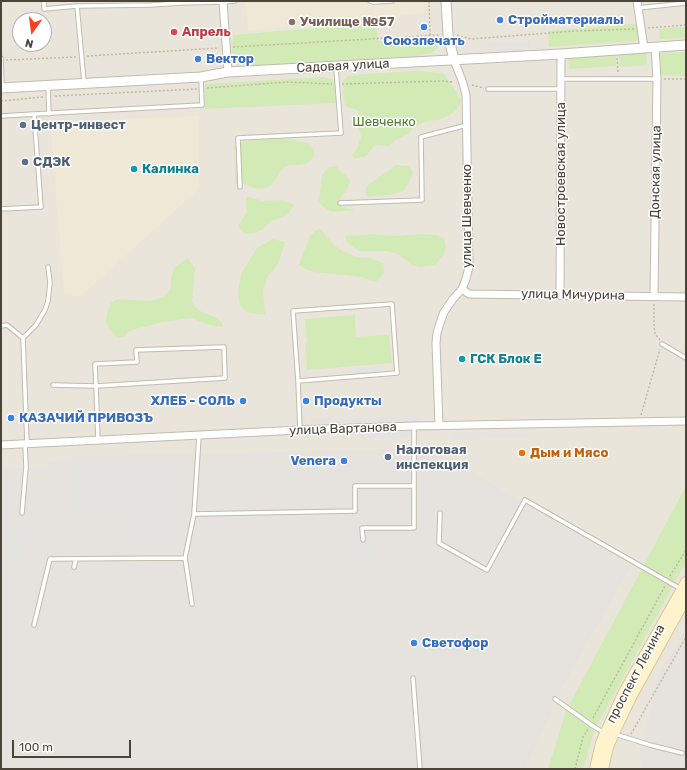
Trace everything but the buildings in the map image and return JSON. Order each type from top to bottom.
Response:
[{"type":"main road","name":"проспект Ленина","points":[[603,769],[609,734],[623,694],[685,590]]},
{"type":"main road","name":"проспект Ленина","points":[[595,769],[599,749],[609,734]]},
{"type":"street","name":"улица Шевченко","points":[[439,425],[436,343],[437,333],[444,312],[462,289],[469,267],[466,95],[454,60],[448,35],[446,1]]},
{"type":"street","points":[[223,2],[228,72]]},
{"type":"street","points":[[638,5],[644,48]]},
{"type":"street","name":"Садовая улица","points":[[1,88],[201,77],[228,72],[686,46]]},
{"type":"street","name":"Донская улица","points":[[654,296],[657,79],[655,48]]},
{"type":"street","name":"Новостроевская улица","points":[[560,295],[561,54]]},
{"type":"street","name":"улица Мичурина","points":[[462,289],[469,294],[686,297]]},
{"type":"street","name":"улица Вартанова","points":[[1,445],[300,430],[439,425],[639,423],[686,421]]},
{"type":"lane","points":[[44,1],[44,8],[234,1]]},
{"type":"lane","points":[[370,1],[392,1]]},
{"type":"lane","points":[[638,5],[686,3]]},
{"type":"lane","points":[[78,6],[84,84]]},
{"type":"lane","points":[[1,59],[1,88]]},
{"type":"lane","points":[[240,187],[238,138],[342,133],[336,66]]},
{"type":"lane","points":[[1,116],[202,105],[201,77]]},
{"type":"lane","points":[[562,79],[657,79]]},
{"type":"lane","points":[[48,86],[49,114]]},
{"type":"lane","points":[[488,89],[561,89]]},
{"type":"lane","points":[[1,209],[41,207],[34,114]]},
{"type":"lane","points":[[340,203],[422,200],[421,137],[467,125]]},
{"type":"lane","points":[[22,513],[26,467],[23,338],[36,325],[45,310],[48,301],[50,283],[48,267]]},
{"type":"lane","points":[[298,381],[397,373],[392,304],[293,311],[300,430]]},
{"type":"lane","points":[[1,326],[7,325],[23,338]]},
{"type":"lane","points":[[662,344],[686,358]]},
{"type":"lane","points":[[53,386],[96,386],[225,378],[224,347],[136,350],[137,362],[95,364],[96,386],[98,441]]},
{"type":"lane","points":[[363,540],[362,528],[414,528],[414,426]]},
{"type":"lane","points":[[192,604],[185,558],[194,514],[199,436]]},
{"type":"lane","points":[[194,514],[355,511],[355,486],[414,486]]},
{"type":"lane","points":[[440,513],[439,544],[487,570],[525,500],[685,590]]},
{"type":"lane","points":[[34,625],[50,559],[185,558]]},
{"type":"lane","points":[[74,567],[76,559]]},
{"type":"lane","points":[[413,678],[420,769]]},
{"type":"lane","points":[[555,699],[590,724],[609,734],[682,753]]},
{"type":"path","points":[[429,1],[430,36]]},
{"type":"path","points":[[1,59],[82,57],[227,47],[448,35],[458,35],[471,39],[575,31],[641,29],[686,25]]},
{"type":"path","points":[[617,50],[619,78]]},
{"type":"path","points":[[657,79],[686,79]]},
{"type":"path","points":[[1,101],[202,89],[288,82],[338,84],[442,81],[463,83],[488,89]]},
{"type":"path","points":[[639,423],[662,344],[655,334],[654,296]]},
{"type":"path","points":[[575,769],[583,737],[668,580],[686,550]]},
{"type":"path","points":[[629,738],[686,637]]},
{"type":"shaded area","points":[[1,1],[686,1],[686,769],[1,769]]},
{"type":"shaded area","name":"Училище №57","points":[[245,1],[424,1],[424,13],[248,31]]},
{"type":"shaded area","points":[[531,41],[532,51],[488,54],[487,43]]},
{"type":"shaded area","points":[[199,116],[199,189],[80,297],[64,293],[50,122]]},
{"type":"shaded area","points":[[381,366],[381,373],[356,375],[355,368]]},
{"type":"shaded area","points":[[420,416],[420,423],[311,425],[311,419]]},
{"type":"shaded area","points":[[410,431],[410,437],[361,438],[360,432]]},
{"type":"shaded area","points":[[527,431],[528,438],[455,440],[455,432]]},
{"type":"shaded area","points":[[424,448],[451,460],[631,566],[563,685],[525,769],[1,769],[1,469],[34,468],[72,456],[176,455]]},
{"type":"shaded area","points":[[176,455],[176,545],[124,545],[124,512],[71,512],[72,456]]},
{"type":"shaded area","points":[[1,524],[27,524],[26,566],[1,568]]},
{"type":"shaded area","points":[[352,528],[372,528],[374,562],[354,562]]},
{"type":"shaded area","points":[[686,630],[686,769],[644,769],[640,759],[658,676]]},
{"type":"green space","points":[[377,23],[378,41],[440,38],[438,48],[431,53],[416,56],[252,66],[235,61],[232,51],[233,35]]},
{"type":"green space","points":[[645,23],[647,40],[549,47],[548,31]]},
{"type":"green space","points":[[686,27],[686,38],[660,39],[659,29]]},
{"type":"green space","points":[[686,52],[686,76],[658,75],[659,53]]},
{"type":"green space","points":[[646,53],[647,65],[620,67],[619,54]]},
{"type":"green space","points":[[616,54],[616,66],[569,69],[568,57]]},
{"type":"green space","name":"Шевченко","points":[[414,71],[443,73],[456,91],[461,101],[458,108],[450,115],[438,120],[426,121],[414,127],[409,133],[388,146],[375,145],[366,156],[355,159],[352,155],[358,147],[361,137],[355,120],[359,111],[345,106],[343,80],[350,75]]},
{"type":"green space","points":[[324,77],[333,80],[336,92],[336,103],[205,109],[205,84]]},
{"type":"green space","points":[[280,139],[295,140],[307,143],[313,148],[315,156],[306,164],[286,166],[281,170],[275,181],[266,188],[259,189],[244,184],[235,184],[236,158],[234,146],[244,141]]},
{"type":"green space","points":[[396,165],[409,166],[413,172],[403,191],[388,195],[367,197],[365,190],[367,186]]},
{"type":"green space","points":[[336,166],[348,177],[350,181],[346,191],[338,201],[340,206],[355,210],[330,211],[322,206],[319,201],[322,175],[328,168]]},
{"type":"green space","points":[[246,197],[263,201],[281,200],[294,205],[287,215],[270,222],[263,229],[255,233],[246,234],[240,229],[239,224],[247,212]]},
{"type":"green space","points":[[319,228],[335,246],[344,252],[358,257],[370,258],[383,263],[384,274],[377,281],[369,280],[363,277],[313,272],[299,265],[310,236]]},
{"type":"green space","points":[[372,234],[399,236],[422,234],[437,235],[444,238],[446,246],[444,254],[435,265],[421,267],[412,265],[398,254],[387,251],[359,251],[347,242],[345,236]]},
{"type":"green space","points":[[273,239],[285,242],[278,264],[267,277],[263,291],[265,314],[255,314],[246,311],[240,305],[238,293],[241,274],[257,248]]},
{"type":"green space","points":[[188,258],[195,269],[192,301],[194,306],[200,311],[215,317],[222,323],[223,327],[209,325],[191,318],[163,322],[135,329],[128,332],[124,337],[118,338],[110,330],[106,322],[107,313],[111,303],[118,299],[151,301],[164,297],[171,288],[171,278],[174,268]]},
{"type":"green space","points":[[355,315],[356,337],[389,335],[392,363],[307,370],[305,319]]},
{"type":"green space","points":[[686,486],[686,562],[595,729],[583,769],[548,769],[566,711]]},
{"type":"place","name":"Стройматериалы","points":[[500,20]]},
{"type":"place","name":"Училище №57","points":[[292,22]]},
{"type":"place","name":"Союзпечать","points":[[424,27]]},
{"type":"place","name":"Апрель","points":[[174,32]]},
{"type":"place","name":"Вектор","points":[[198,59]]},
{"type":"place","name":"Центр-инвест","points":[[23,125]]},
{"type":"place","name":"СДЭК","points":[[25,162]]},
{"type":"place","name":"Калинка","points":[[134,169]]},
{"type":"place","name":"ГСК Блок Е","points":[[462,359]]},
{"type":"place","name":"ХЛЕБ - СОЛЬ","points":[[243,401]]},
{"type":"place","name":"Продукты","points":[[306,401]]},
{"type":"place","name":"КАЗАЧИЙ ПРИВОЗЪ","points":[[11,418]]},
{"type":"place","name":"Дым и Мясо","points":[[522,453]]},
{"type":"place","name":"Налоговая инспекция","points":[[388,457]]},
{"type":"place","name":"Venera","points":[[344,461]]},
{"type":"place","name":"Светофор","points":[[414,643]]}]
